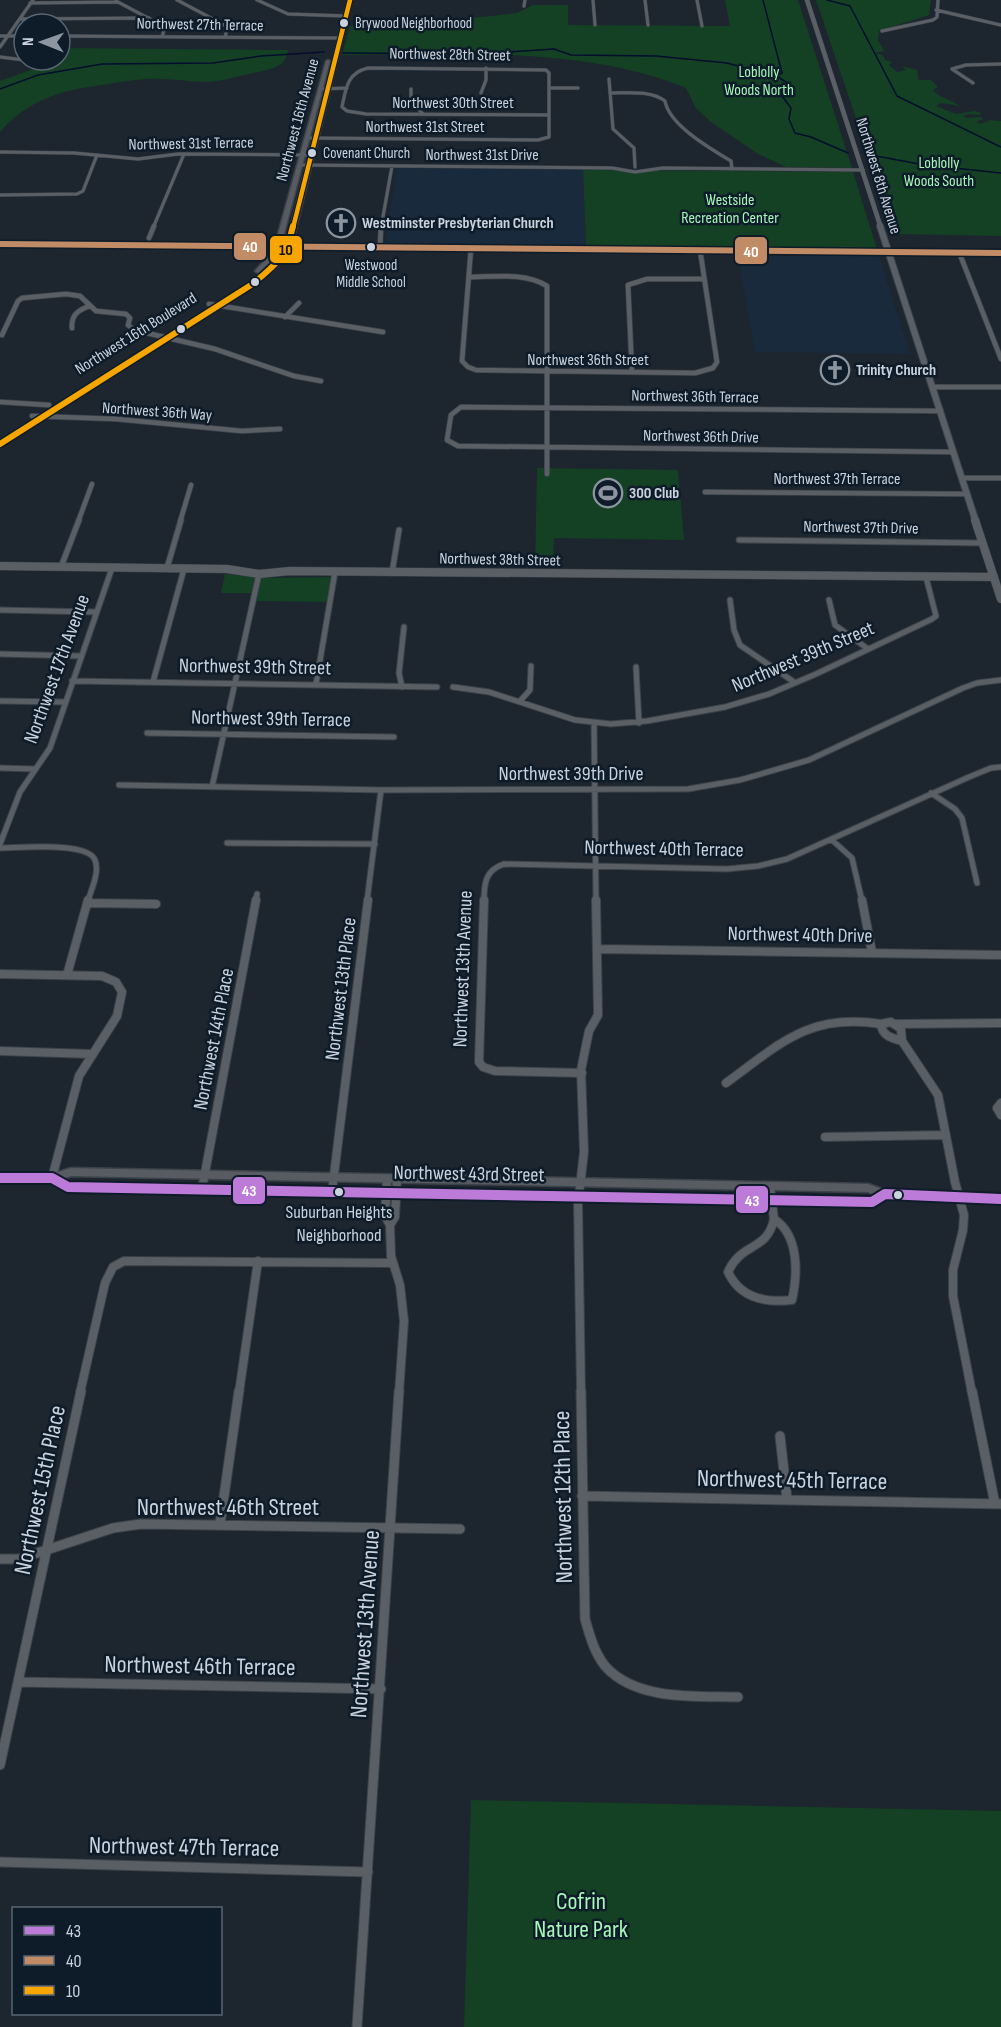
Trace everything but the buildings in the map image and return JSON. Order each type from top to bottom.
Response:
[{"type":"main road","name":"Northwest 16th Avenue","points":[[288,247],[341,38],[344,0]]},
{"type":"main road","name":"Northwest 16th Avenue","points":[[278,247],[334,38],[350,0]]},
{"type":"main road","points":[[327,63],[334,63]]},
{"type":"main road","points":[[291,202],[299,202]]},
{"type":"main road","points":[[0,244],[1001,253]]},
{"type":"main road","name":"Northwest 16th Boulevard","points":[[0,444],[259,271],[278,247]]},
{"type":"main road","name":"Northwest 16th Boulevard","points":[[0,436],[160,338],[219,306],[266,273],[281,259],[288,247]]},
{"type":"main road","name":"Northwest 43rd Street","points":[[0,1178],[52,1178],[71,1172],[868,1188],[885,1194],[1001,1199]]},
{"type":"main road","name":"Northwest 43rd Street","points":[[52,1178],[69,1187],[872,1202],[885,1194]]},
{"type":"main road","points":[[482,1194],[483,1180]]},
{"type":"street","points":[[114,0],[165,27],[162,37]]},
{"type":"street","points":[[177,0],[228,27],[225,38]]},
{"type":"street","points":[[257,0],[288,14],[343,16]]},
{"type":"street","points":[[524,6],[525,0]]},
{"type":"street","points":[[593,0],[595,25]]},
{"type":"street","points":[[645,0],[648,25]]},
{"type":"street","points":[[697,0],[702,26]]},
{"type":"street","name":"Northwest 8th Avenue","points":[[807,0],[983,543],[997,577],[1001,599]]},
{"type":"street","points":[[882,31],[933,20],[937,17],[938,0]]},
{"type":"street","points":[[31,2],[118,2]]},
{"type":"street","points":[[936,10],[963,17],[996,21],[1001,25]]},
{"type":"street","points":[[72,19],[149,18]]},
{"type":"street","points":[[0,47],[12,30]]},
{"type":"street","points":[[0,36],[12,36]]},
{"type":"street","name":"Northwest 27th Terrace","points":[[72,36],[341,38]]},
{"type":"street","points":[[973,83],[952,69],[966,65],[1001,64]]},
{"type":"street","name":"Northwest 28th Street","points":[[346,90],[350,75],[356,70],[380,67],[543,69],[549,73],[549,88]]},
{"type":"street","points":[[481,93],[486,80],[486,68]]},
{"type":"street","points":[[609,79],[613,129],[634,148],[634,167]]},
{"type":"street","points":[[549,115],[549,88],[578,88]]},
{"type":"street","points":[[411,89],[411,101],[423,114]]},
{"type":"street","points":[[320,90],[346,90]]},
{"type":"street","name":"Northwest 30th Street","points":[[346,90],[342,107],[358,113],[549,115]]},
{"type":"street","points":[[610,93],[648,94],[662,98],[665,101],[667,112],[700,142],[731,161],[732,169]]},
{"type":"street","name":"Northwest 31st Street","points":[[307,138],[543,139],[549,135],[549,115]]},
{"type":"street","name":"Northwest 31st Terrace","points":[[0,152],[97,155],[138,159],[184,154],[311,155]]},
{"type":"street","points":[[149,238],[184,154]]},
{"type":"street","points":[[0,195],[77,194],[82,191],[97,155]]},
{"type":"street","name":"Northwest 31st Drive","points":[[300,165],[863,170]]},
{"type":"street","points":[[380,248],[381,227],[392,166]]},
{"type":"street","name":"Northwest 31st Drive","points":[[628,169],[634,172],[641,169]]},
{"type":"street","points":[[471,248],[469,278],[528,278],[541,281],[547,288],[547,474]]},
{"type":"street","points":[[632,372],[627,288],[631,283],[647,279],[704,279],[700,250]]},
{"type":"street","points":[[959,252],[1001,359]]},
{"type":"street","name":"Northwest 36th Street","points":[[469,278],[462,361],[468,367],[487,371],[695,373],[707,370],[717,362],[704,279]]},
{"type":"street","points":[[2,335],[18,301],[22,298],[66,294],[80,296],[96,311],[126,314],[130,318],[128,325],[131,329],[160,338],[215,349],[294,376],[321,381]]},
{"type":"street","points":[[285,317],[299,303]]},
{"type":"street","points":[[209,304],[383,332]]},
{"type":"street","points":[[72,328],[71,319],[74,314],[90,306]]},
{"type":"street","points":[[933,387],[1001,387]]},
{"type":"street","points":[[0,402],[49,405]]},
{"type":"street","name":"Northwest 36th Terrace","points":[[449,442],[450,412],[456,407],[941,411]]},
{"type":"street","name":"Northwest 36th Way","points":[[32,416],[116,419],[242,431],[280,429]]},
{"type":"street","name":"Northwest 36th Drive","points":[[449,442],[458,446],[954,452]]},
{"type":"street","points":[[962,478],[1001,478]]},
{"type":"street","points":[[61,567],[92,484]]},
{"type":"street","points":[[167,568],[192,485]]},
{"type":"street","name":"Northwest 37th Terrace","points":[[705,492],[967,494]]},
{"type":"street","points":[[392,573],[399,530]]},
{"type":"street","name":"Northwest 37th Drive","points":[[739,540],[983,543]]},
{"type":"street","name":"Northwest 38th Street","points":[[0,567],[228,569],[260,574],[290,571],[997,577]]},
{"type":"street","name":"Northwest 17th Avenue","points":[[0,846],[20,792],[50,748],[112,568]]},
{"type":"street","points":[[153,682],[184,568]]},
{"type":"street","points":[[316,684],[335,572]]},
{"type":"street","points":[[212,787],[260,574]]},
{"type":"street","name":"Northwest 39th Street","points":[[453,687],[491,690],[565,717],[594,723],[639,723],[745,702],[868,649],[936,616],[926,577]]},
{"type":"street","points":[[730,600],[734,630],[740,645],[794,682]]},
{"type":"street","points":[[829,600],[835,625],[868,649]]},
{"type":"street","points":[[0,610],[95,612]]},
{"type":"street","points":[[402,687],[399,674],[404,627]]},
{"type":"street","points":[[0,654],[81,656]]},
{"type":"street","points":[[521,700],[528,697],[531,692],[531,666]]},
{"type":"street","points":[[636,667],[639,723]]},
{"type":"street","name":"Northwest 39th Drive","points":[[120,785],[595,792],[688,789],[764,775],[809,760],[963,688],[977,683],[1001,680]]},
{"type":"street","name":"Northwest 39th Street","points":[[72,681],[437,687]]},
{"type":"street","points":[[0,701],[65,702]]},
{"type":"street","name":"Northwest 12th Place","points":[[594,723],[597,1015],[587,1032],[582,1072],[583,1170],[579,1182],[585,1619],[591,1646],[599,1658],[619,1678],[646,1691],[660,1694],[738,1696]]},
{"type":"street","name":"Northwest 39th Terrace","points":[[147,733],[394,737]]},
{"type":"street","name":"Northwest 40th Terrace","points":[[489,871],[504,864],[743,868],[787,859],[991,768],[1001,767]]},
{"type":"street","points":[[0,768],[35,769]]},
{"type":"street","name":"Northwest 13th Place","points":[[332,1191],[381,790]]},
{"type":"street","points":[[931,794],[955,809],[962,818],[977,883]]},
{"type":"street","points":[[832,840],[852,858],[855,865],[872,952]]},
{"type":"street","points":[[227,843],[375,844]]},
{"type":"street","points":[[0,846],[76,849],[89,852],[97,865],[67,975]]},
{"type":"street","name":"Northwest 13th Avenue","points":[[489,871],[484,890],[478,1055],[483,1067],[495,1071],[582,1072]]},
{"type":"street","name":"Northwest 14th Place","points":[[202,1189],[257,894]]},
{"type":"street","points":[[88,903],[156,904]]},
{"type":"street","name":"Northwest 40th Drive","points":[[598,949],[1001,955]]},
{"type":"street","points":[[0,974],[110,978],[120,986],[123,994],[120,1008],[105,1038],[91,1054],[78,1081],[52,1178]]},
{"type":"street","points":[[726,1083],[803,1029],[820,1024],[846,1020],[881,1024],[1001,1023]]},
{"type":"street","points":[[896,1023],[903,1032],[903,1041],[938,1095],[955,1182],[964,1215],[963,1230],[953,1270],[953,1296],[998,1504]]},
{"type":"street","points":[[881,1024],[882,1032],[903,1041]]},
{"type":"street","points":[[0,1051],[91,1054]]},
{"type":"street","points":[[1001,1102],[998,1108],[1001,1115]]},
{"type":"street","points":[[825,1137],[946,1135]]},
{"type":"street","name":"Northwest 13th Avenue","points":[[357,2027],[404,1321],[400,1285],[393,1263],[390,1225],[395,1217],[391,1192],[392,1179]]},
{"type":"street","points":[[770,1186],[774,1219],[772,1230],[765,1242],[741,1253],[728,1272],[738,1290],[777,1303],[792,1300],[796,1288],[791,1237],[786,1227],[774,1219]]},
{"type":"street","name":"Northwest 15th Place","points":[[0,1765],[107,1273],[118,1262],[131,1259],[258,1261]]},
{"type":"street","points":[[220,1524],[258,1261],[393,1263]]},
{"type":"street","points":[[780,1436],[787,1499]]},
{"type":"street","name":"Northwest 45th Terrace","points":[[582,1496],[998,1504]]},
{"type":"street","name":"Northwest 46th Street","points":[[0,1559],[19,1559],[112,1528],[141,1524],[460,1529]]},
{"type":"street","name":"Northwest 46th Terrace","points":[[19,1682],[381,1689]]},
{"type":"street","name":"Northwest 47th Terrace","points":[[0,1862],[368,1872]]},
{"type":"shaded area","name":"Westwood Middle School","points":[[397,168],[583,170],[586,245],[385,243]]},
{"type":"shaded area","points":[[738,256],[879,256],[910,354],[755,352]]},
{"type":"green space","name":"Loblolly Woods North","points":[[725,0],[798,0],[852,168],[786,167],[758,154],[711,122],[696,108],[686,88],[647,74],[605,65],[517,55],[342,55],[350,26],[492,16],[517,13],[533,5],[568,5],[568,25],[730,26]]},
{"type":"green space","name":"Loblolly Woods South","points":[[816,0],[931,0],[929,15],[879,31],[878,40],[884,51],[874,53],[883,55],[885,60],[892,62],[889,65],[897,72],[906,70],[902,66],[917,70],[919,80],[931,80],[938,87],[933,90],[938,95],[961,106],[940,103],[936,106],[956,114],[974,111],[982,113],[963,116],[981,117],[983,119],[976,122],[981,124],[990,120],[1001,121],[1001,236],[895,234]]},
{"type":"green space","points":[[72,48],[288,50],[284,61],[275,67],[220,81],[141,80],[64,92],[29,107],[0,132],[0,81],[25,72],[72,72]]},
{"type":"green space","name":"Westside Recreation Center","points":[[583,170],[853,172],[877,249],[586,246]]},
{"type":"green space","name":"300 Club","points":[[537,468],[678,470],[684,540],[554,538],[553,565],[535,564]]},
{"type":"green space","points":[[225,574],[265,578],[332,577],[327,602],[258,601],[251,593],[221,593]]},
{"type":"green space","name":"Cofrin Nature Park","points":[[471,1800],[1001,1811],[1001,2027],[464,2027]]},
{"type":"waterway","points":[[763,0],[782,73],[777,75]]},
{"type":"waterway","points":[[827,0],[850,6],[897,96],[1001,147]]},
{"type":"waterway","points":[[343,53],[480,54],[554,49],[571,55],[656,56],[727,63],[778,77],[786,82],[782,96],[791,108],[789,119],[795,133],[811,137],[848,153]]},
{"type":"waterway","points":[[0,89],[38,75],[102,64],[213,63],[261,56],[324,52]]},
{"type":"waterway","points":[[865,154],[925,165],[1001,173]]},
{"type":"transit line","name":"10","points":[[0,444],[251,285],[275,266],[288,247],[350,0]]},
{"type":"transit line","name":"40","points":[[0,244],[1001,253]]},
{"type":"transit line","name":"43","points":[[0,1178],[52,1178],[68,1187],[872,1202],[885,1194],[1001,1199]]},
{"type":"place","name":"Brywood Neighborhood","points":[[344,23]]},
{"type":"place","name":"Covenant Church","points":[[312,153]]},
{"type":"place","name":"Westminster Presbyterian Church","points":[[341,223]]},
{"type":"place","name":"Westwood Middle School","points":[[371,247]]},
{"type":"place","name":"Trinity Church","points":[[835,370]]},
{"type":"place","name":"300 Club","points":[[608,493]]},
{"type":"place","name":"Suburban Heights Neighborhood","points":[[339,1192]]}]
